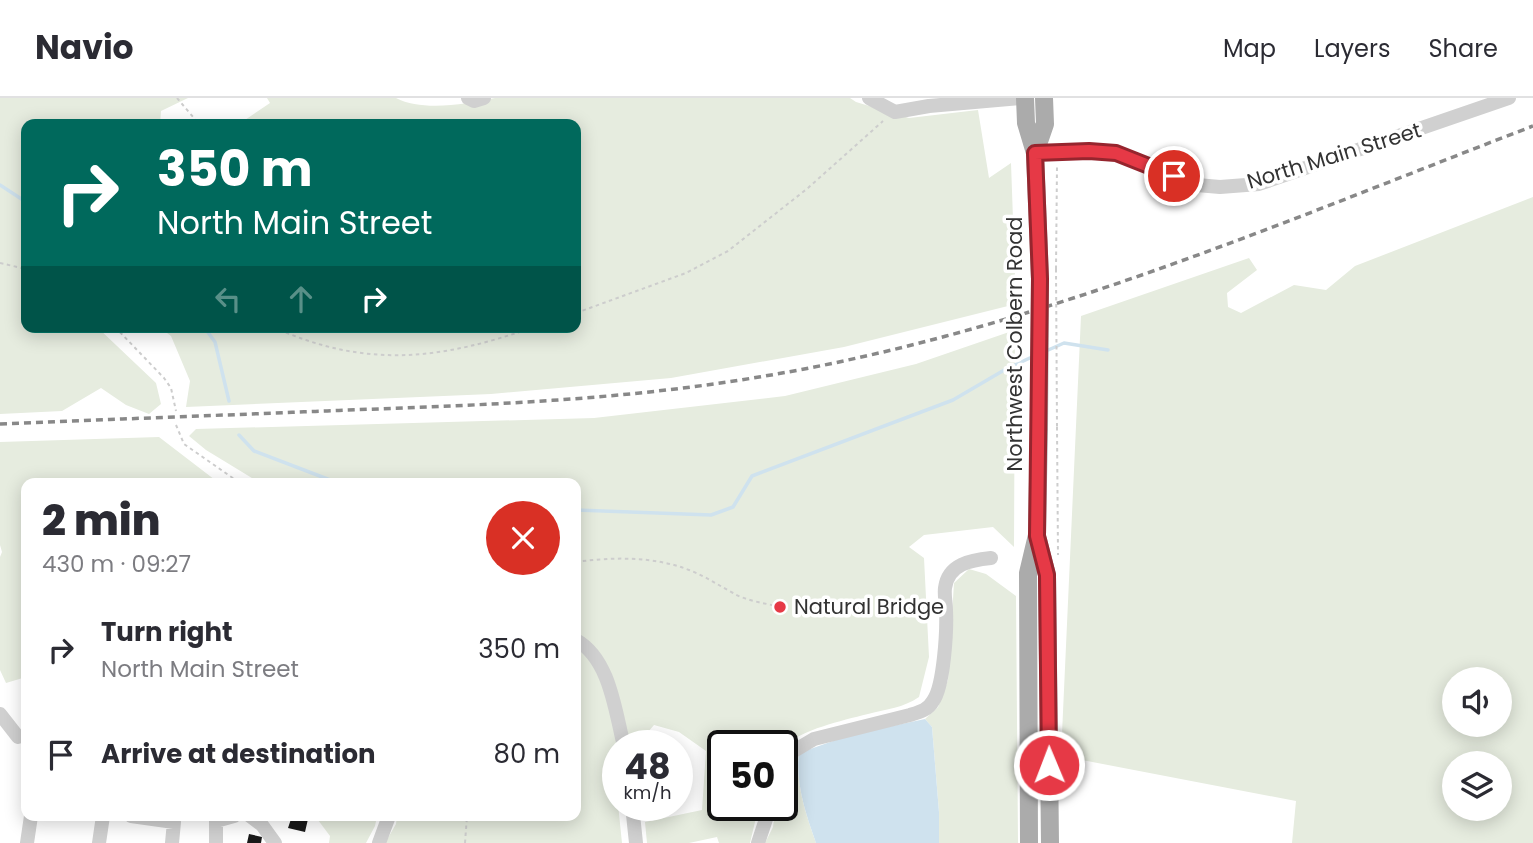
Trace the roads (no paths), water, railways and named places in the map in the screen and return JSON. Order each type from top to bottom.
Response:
[{"type":"main road","name":"Northwest Colbern Road","points":[[1023,98],[1026,123],[1035,153],[1048,427],[1037,536],[1028,573],[1029,843]]},
{"type":"main road","name":"Northwest Colbern Road","points":[[1035,153],[1045,124],[1044,98]]},
{"type":"main road","name":"Northwest Colbern Road","points":[[1037,536],[1047,575],[1050,843]]},
{"type":"street","points":[[468,98],[474,101],[485,98]]},
{"type":"street","points":[[869,98],[895,112],[929,106],[1023,98]]},
{"type":"street","name":"North Main Street","points":[[1035,153],[1116,153],[1197,186],[1259,184],[1509,98]]},
{"type":"street","points":[[798,748],[814,739],[925,710],[933,703],[940,689],[947,578],[966,562],[991,558]]},
{"type":"street","points":[[581,645],[598,662],[609,686],[620,730]]},
{"type":"street","points":[[0,714],[21,737]]},
{"type":"street","points":[[0,734],[21,738]]},
{"type":"street","points":[[27,843],[31,821]]},
{"type":"street","points":[[99,843],[102,821]]},
{"type":"street","points":[[167,821],[174,822],[172,843]]},
{"type":"street","points":[[216,821],[216,843]]},
{"type":"street","points":[[257,821],[275,843]]},
{"type":"street","points":[[379,843],[387,821]]},
{"type":"street","points":[[634,821],[636,843]]},
{"type":"street","points":[[758,843],[766,821]]},
{"type":"water","points":[[925,719],[932,727],[939,843],[816,843],[800,787],[799,753],[850,735]]},
{"type":"waterway","points":[[0,185],[21,199]]},
{"type":"waterway","points":[[208,333],[215,342],[229,401]]},
{"type":"waterway","points":[[1046,351],[1064,343],[1108,350]]},
{"type":"waterway","points":[[581,510],[711,515],[733,507],[752,476],[953,400],[1032,357]]},
{"type":"waterway","points":[[239,435],[254,451],[325,478]]},
{"type":"railway","points":[[0,424],[554,400],[708,385],[859,358],[958,333],[1152,271],[1533,126]]},
{"type":"place","name":"Natural Bridge","points":[[780,607]]}]
